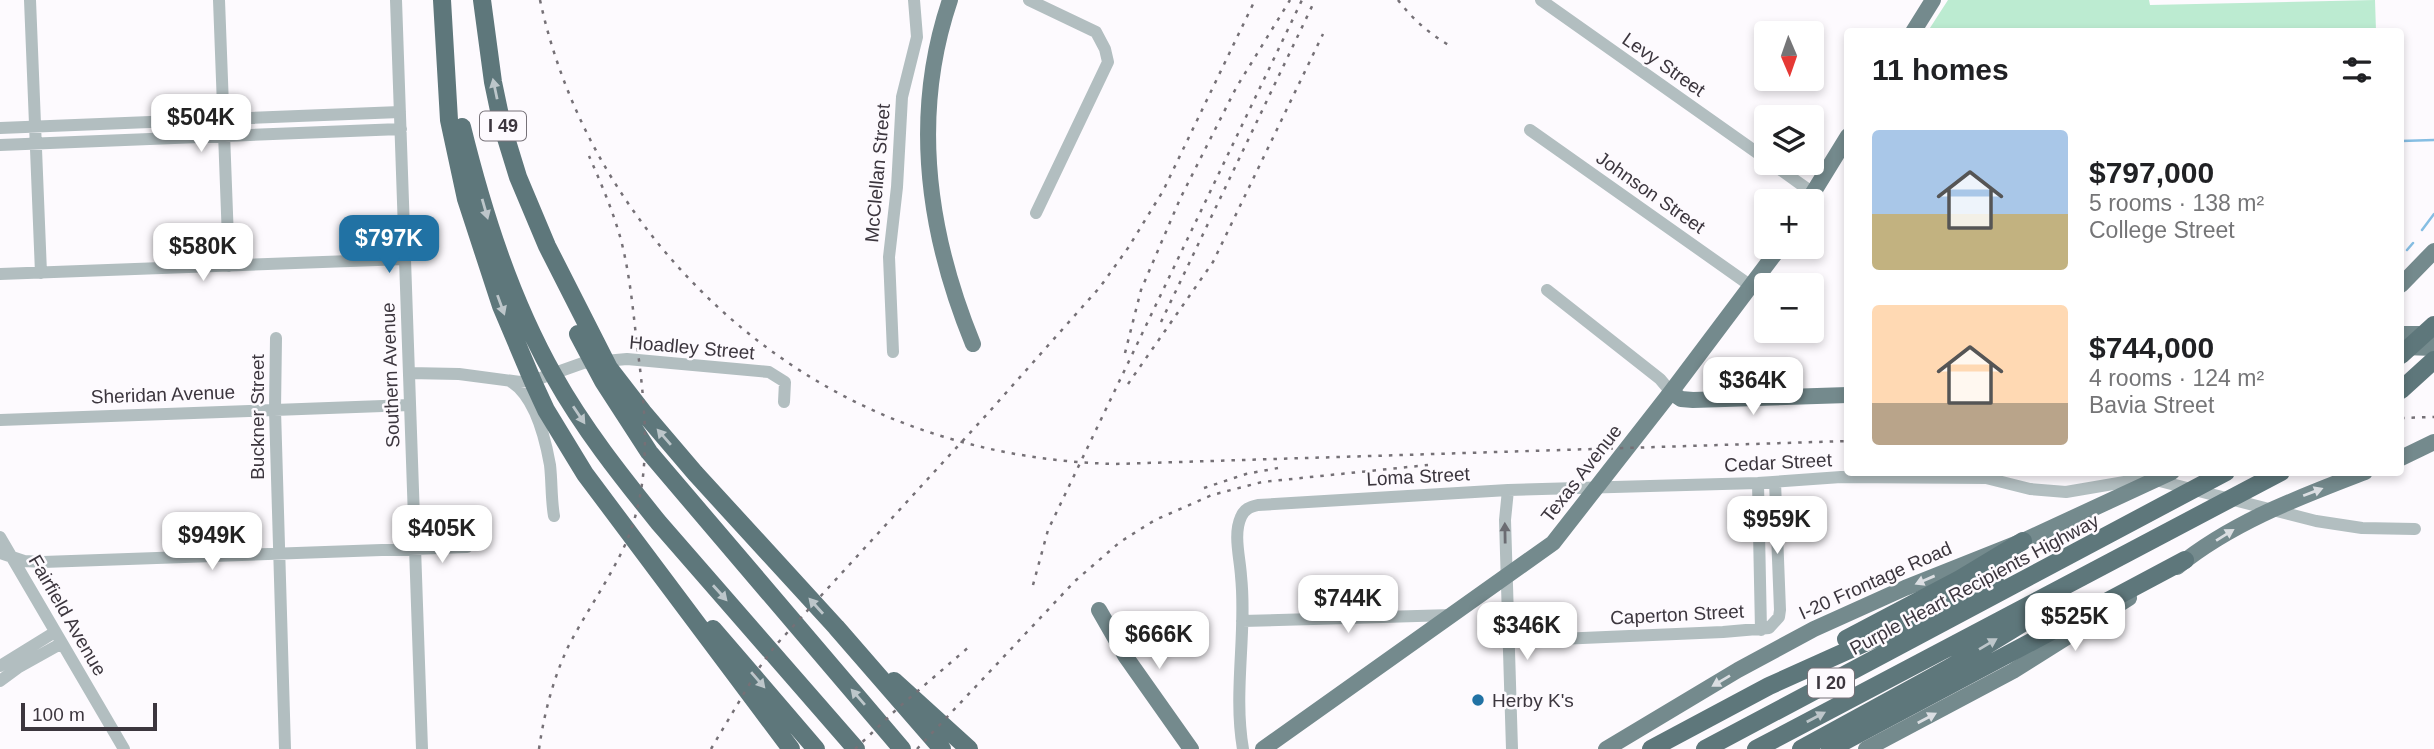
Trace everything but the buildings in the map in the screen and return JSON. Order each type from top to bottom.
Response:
[{"type":"highway","points":[[442,0],[449,120],[466,199],[501,306],[546,410],[616,518],[791,749]]},
{"type":"highway","name":"I 49","points":[[482,0],[487,49],[502,125],[519,177],[547,246]]},
{"type":"highway","points":[[448,72],[471,163],[508,278],[544,357],[566,397],[631,489],[856,749]]},
{"type":"highway","points":[[547,246],[609,368],[628,394],[695,473],[942,749]]},
{"type":"highway","points":[[547,246],[555,278],[580,338],[603,381],[649,452],[902,749]]},
{"type":"highway","points":[[2404,352],[2434,325]]},
{"type":"highway","points":[[2404,387],[2434,360]]},
{"type":"highway","name":"Purple Heart Recipients Highway","points":[[1705,749],[2219,476]]},
{"type":"highway","name":"I 20","points":[[1756,749],[2274,476]]},
{"type":"highway","points":[[616,518],[816,749]]},
{"type":"highway","points":[[1801,749],[1951,667],[2193,519]]},
{"type":"highway","points":[[1769,686],[2127,526]]},
{"type":"highway","points":[[1651,749],[1769,686],[1825,651],[1960,579],[2023,541]]},
{"type":"highway","points":[[1830,749],[2185,560]]},
{"type":"highway","points":[[836,628],[970,749]]},
{"type":"main road","points":[[950,0],[940,30],[932,80],[929,161],[942,256],[973,344]]},
{"type":"main road","points":[[1916,28],[1933,0]]},
{"type":"main road","points":[[1816,189],[1844,143]]},
{"type":"main road","points":[[2404,282],[2434,251]]},
{"type":"main road","name":"Texas Avenue","points":[[1263,749],[1553,542],[1771,259]]},
{"type":"main road","points":[[2404,334],[2434,334]]},
{"type":"main road","points":[[2404,347],[2434,348]]},
{"type":"main road","points":[[1671,392],[1681,399],[1693,400],[1844,395]]},
{"type":"main road","points":[[2404,457],[2434,442]]},
{"type":"main road","name":"I-20 Frontage Road","points":[[1606,749],[1738,670],[1814,629],[2023,541],[2164,476]]},
{"type":"main road","points":[[1866,749],[2013,671],[2171,572],[2185,560],[2261,515],[2355,476]]},
{"type":"main road","points":[[1100,610],[1126,657],[1191,749]]},
{"type":"street","points":[[30,0],[41,273]]},
{"type":"street","points":[[219,0],[229,266]]},
{"type":"street","name":"Southern Avenue","points":[[396,0],[422,749]]},
{"type":"street","name":"McClellan Street","points":[[894,352],[890,241],[897,187],[902,97],[917,37],[914,0]]},
{"type":"street","points":[[1029,0],[1096,32],[1108,62],[1036,213]]},
{"type":"street","name":"Levy Street","points":[[1541,0],[1754,151]]},
{"type":"street","points":[[0,128],[400,112]]},
{"type":"street","points":[[0,145],[401,129]]},
{"type":"street","name":"Johnson Street","points":[[1530,130],[1751,286]]},
{"type":"street","points":[[1785,175],[1802,189]]},
{"type":"street","points":[[0,274],[405,259]]},
{"type":"street","points":[[1546,290],[1660,379],[1671,392]]},
{"type":"street","name":"Buckner Street","points":[[276,338],[275,410],[285,749]]},
{"type":"street","name":"Hoadley Street","points":[[409,373],[459,374],[520,382],[538,379],[583,363],[628,359],[672,362],[769,372],[785,382],[784,402]]},
{"type":"street","points":[[510,381],[520,388],[528,399],[545,444],[554,516]]},
{"type":"street","name":"Sheridan Avenue","points":[[0,420],[411,405]]},
{"type":"street","name":"Cedar Street","points":[[1596,488],[1758,483],[1823,478],[1976,477],[2057,492],[2148,478],[2330,523],[2369,528],[2415,529]]},
{"type":"street","points":[[1758,483],[1761,630],[1775,623],[1780,610],[1775,482]]},
{"type":"street","name":"Loma Street","points":[[1242,621],[1238,536],[1240,519],[1244,511],[1252,506],[1508,490],[1596,488]]},
{"type":"street","points":[[1508,490],[1505,513],[1512,749]]},
{"type":"street","name":"Fairfield Avenue","points":[[0,537],[6,556],[59,638],[124,749]]},
{"type":"street","points":[[6,556],[43,562],[467,547]]},
{"type":"street","points":[[1243,749],[1239,687],[1242,621],[1452,615]]},
{"type":"street","name":"Caperton Street","points":[[1510,641],[1761,630]]},
{"type":"street","points":[[0,666],[59,638]]},
{"type":"street","points":[[0,681],[59,638]]},
{"type":"green space","points":[[1948,0],[2149,0],[2150,5],[2375,0],[2376,28],[1930,28]]},
{"type":"waterway","points":[[2404,141],[2434,140]]},
{"type":"waterway","points":[[2422,230],[2434,214]]},
{"type":"waterway","points":[[2407,250],[2413,243]]},
{"type":"railway","points":[[540,0],[561,72],[590,140],[628,204],[674,262],[727,315],[785,361],[849,399],[917,428],[1015,454],[1115,464],[1844,441]]},
{"type":"railway","points":[[711,749],[775,646],[1100,287],[1163,191],[1255,0]]},
{"type":"railway","points":[[1125,353],[1141,290],[1180,199],[1236,88],[1290,0]]},
{"type":"railway","points":[[1033,585],[1048,530],[1302,0]]},
{"type":"railway","points":[[1161,322],[1315,0]]},
{"type":"railway","points":[[1398,0],[1423,26],[1452,47]]},
{"type":"railway","points":[[1128,384],[1213,262],[1323,34]]},
{"type":"railway","points":[[539,749],[546,710],[558,672],[568,647],[625,545],[634,521],[643,472],[645,421],[627,266],[614,218],[589,156]]},
{"type":"railway","points":[[2404,418],[2434,417]]},
{"type":"railway","points":[[917,749],[1075,581],[1120,542],[1155,520],[1212,495],[1262,482],[1428,465]]},
{"type":"railway","points":[[1204,488],[1246,474],[1278,468]]},
{"type":"railway","points":[[855,749],[970,646]]},
{"type":"place","name":"Herby K's","points":[[1478,700]]}]
